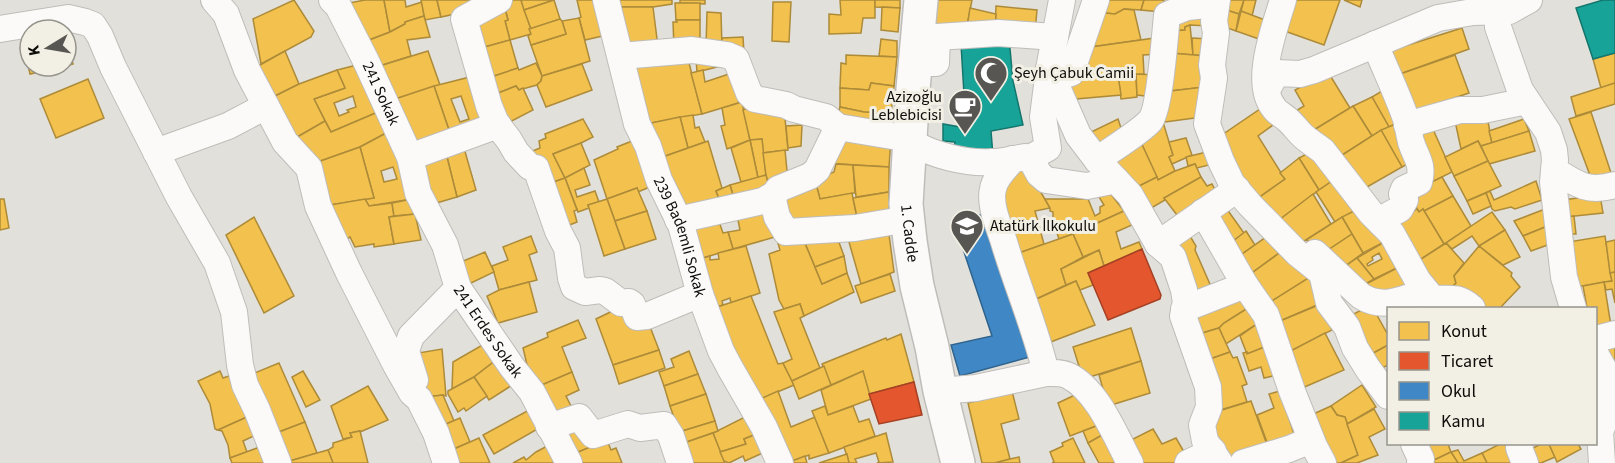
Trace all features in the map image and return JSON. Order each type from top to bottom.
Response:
[{"type":"main road","name":"1. Cadde","points":[[921,0],[913,89],[904,140],[906,204],[917,286],[958,463]]},
{"type":"street","points":[[214,0],[226,14],[244,63],[285,142],[309,168],[318,206],[349,273],[396,365],[412,393],[419,399]]},
{"type":"street","points":[[237,0],[249,28],[253,46],[251,56],[244,63]]},
{"type":"street","points":[[498,0],[464,19],[489,106],[498,125],[516,152],[530,167],[536,168],[558,231],[567,248],[574,287],[585,292],[605,291],[621,303],[629,302],[637,317],[647,316],[700,294]]},
{"type":"street","name":"239 Bademli Sokak","points":[[606,0],[637,124],[648,146],[658,180],[681,225],[700,294],[721,351],[764,427],[780,463]]},
{"type":"street","points":[[621,56],[692,50],[727,55],[736,59],[749,93],[755,99],[786,105],[826,117],[838,127],[904,140],[931,153],[972,162],[992,162],[1021,158],[1048,148],[1043,117],[1052,75],[1055,37],[1062,0]]},
{"type":"street","points":[[1052,75],[1071,73],[1096,0]]},
{"type":"street","points":[[1283,0],[1269,47],[1265,74],[1272,108],[1287,118],[1307,140],[1323,151],[1356,194],[1392,234],[1418,281],[1424,300]]},
{"type":"street","points":[[1267,90],[1274,74],[1300,74],[1314,70],[1375,44],[1434,6],[1473,12],[1498,6],[1509,11],[1529,0]]},
{"type":"street","name":"241 Sokak","points":[[337,2],[410,157],[418,193]]},
{"type":"street","points":[[1097,160],[1152,119],[1163,59],[1167,15],[1174,5],[1210,2],[1216,33],[1212,65],[1214,78],[1207,124],[1221,161],[1232,184],[1250,205],[1296,251],[1322,273],[1329,303],[1347,327],[1355,348],[1368,369],[1387,393]]},
{"type":"street","points":[[1498,6],[1498,27],[1520,90],[1548,132],[1554,150],[1553,182],[1564,277],[1572,307]]},
{"type":"street","points":[[0,30],[68,18],[93,25],[179,197],[217,263],[234,312],[240,365],[245,385],[278,463]]},
{"type":"street","points":[[930,63],[936,63],[937,38],[998,33],[1055,37]]},
{"type":"street","points":[[1375,44],[1396,92],[1422,171],[1419,182],[1404,189],[1402,194],[1405,200],[1400,209],[1389,214],[1381,223]]},
{"type":"street","points":[[1052,75],[1078,135],[1097,160],[1130,195],[1158,244],[1173,257],[1184,290],[1186,303],[1183,316],[1208,387],[1209,407],[1202,425],[1205,441],[1216,457],[1188,463]]},
{"type":"street","points":[[1407,125],[1460,110],[1483,110],[1527,101]]},
{"type":"street","points":[[156,152],[228,126],[266,106]]},
{"type":"street","points":[[410,157],[498,125]]},
{"type":"street","points":[[678,220],[763,201],[775,194],[778,189],[810,176],[817,170],[838,127]]},
{"type":"street","points":[[1021,158],[1046,180],[1087,186],[1116,180]]},
{"type":"street","points":[[1021,158],[996,180],[992,199],[1014,276],[1046,373]]},
{"type":"street","points":[[1554,170],[1585,188],[1603,189],[1615,185]]},
{"type":"street","points":[[1158,244],[1237,189]]},
{"type":"street","name":"241 Erdes Sokak","points":[[418,193],[445,245],[458,288],[512,367],[532,392],[569,463]]},
{"type":"street","points":[[772,196],[777,217],[786,232],[855,228],[908,219]]},
{"type":"street","points":[[1203,212],[1245,285],[1266,315],[1292,391],[1311,440],[1323,463]]},
{"type":"street","points":[[1296,251],[1300,247],[1307,246],[1368,300],[1386,303],[1402,299],[1454,298],[1470,307]]},
{"type":"street","points":[[1184,309],[1245,285]]},
{"type":"street","points":[[446,463],[436,433],[419,399],[406,351],[411,336],[458,288]]},
{"type":"street","points":[[1597,339],[1615,334]]},
{"type":"street","points":[[1597,357],[1606,372],[1609,388],[1608,412],[1600,432],[1602,463]]},
{"type":"street","points":[[940,391],[976,388],[1046,373],[1068,375],[1092,394],[1130,463]]},
{"type":"street","points":[[549,427],[579,417],[593,435],[628,424],[640,428],[664,425],[671,436],[680,463]]},
{"type":"street","points":[[1243,463],[1311,440]]},
{"type":"street","points":[[1414,445],[1421,459],[1420,463]]},
{"type":"street","points":[[1520,445],[1525,463]]},
{"type":"building: Konut","points":[[294,0],[314,31],[311,37],[261,64],[253,19]]},
{"type":"building: Konut","points":[[384,0],[390,32],[364,42],[349,3]]},
{"type":"building: Konut","points":[[384,0],[405,0],[406,7],[422,2],[424,16],[405,22],[390,32]]},
{"type":"building: Konut","points":[[421,0],[437,0],[441,17],[425,20]]},
{"type":"building: Konut","points":[[437,0],[491,0],[482,8],[441,17]]},
{"type":"building: Konut","points":[[503,0],[521,0],[531,34],[510,40]]},
{"type":"building: Konut","points":[[521,0],[554,0],[524,10]]},
{"type":"building: Konut","points":[[554,0],[560,19],[531,29],[524,10]]},
{"type":"building: Konut","points":[[577,0],[599,0],[607,35],[585,40]]},
{"type":"building: Konut","points":[[615,0],[672,0],[672,4],[653,7],[616,7]]},
{"type":"building: Konut","points":[[680,0],[705,0],[705,4],[680,3]]},
{"type":"building: Konut","points":[[840,0],[875,0],[875,18],[863,18],[861,33],[829,34],[829,14],[841,15]]},
{"type":"building: Konut","points":[[875,0],[900,0],[900,8],[875,7]]},
{"type":"building: Konut","points":[[935,0],[972,0],[966,31],[933,25]]},
{"type":"building: Konut","points":[[1098,0],[1144,0],[1141,10],[1124,9],[1115,14],[1095,12]]},
{"type":"building: Konut","points":[[1144,0],[1164,0],[1162,12],[1141,10]]},
{"type":"building: Konut","points":[[1223,0],[1244,0],[1239,14],[1220,8]]},
{"type":"building: Konut","points":[[1244,0],[1256,0],[1252,16],[1241,11]]},
{"type":"building: Konut","points":[[1287,0],[1340,0],[1324,45],[1279,29]]},
{"type":"building: Konut","points":[[1344,0],[1362,0],[1360,7]]},
{"type":"building: Konut","points":[[503,2],[510,40],[481,48],[475,21]]},
{"type":"building: Konut","points":[[773,2],[791,2],[789,42],[772,41]]},
{"type":"building: Konut","points":[[675,3],[700,3],[700,20],[676,20]]},
{"type":"building: Konut","points":[[996,6],[1037,10],[1035,32],[995,29]]},
{"type":"building: Konut","points":[[616,7],[653,7],[658,47],[626,50]]},
{"type":"building: Konut","points":[[882,7],[900,8],[898,32],[881,30]]},
{"type":"building: Konut","points":[[970,8],[996,14],[995,29],[967,28]]},
{"type":"building: Konut","points":[[1220,8],[1239,14],[1236,31],[1219,25]]},
{"type":"building: Konut","points":[[1124,9],[1134,10],[1141,40],[1084,48],[1095,12],[1115,14]]},
{"type":"building: Konut","points":[[1206,9],[1208,26],[1190,25],[1185,27],[1185,30],[1171,31],[1184,14]]},
{"type":"building: Konut","points":[[1241,11],[1265,20],[1259,39],[1236,31]]},
{"type":"building: Konut","points":[[707,12],[721,13],[722,48],[706,47]]},
{"type":"building: Konut","points":[[424,16],[430,37],[407,40],[411,56],[373,68],[364,42],[390,32],[405,22]]},
{"type":"building: Konut","points":[[579,18],[590,61],[542,76],[531,45],[566,34],[562,21]]},
{"type":"building: Konut","points":[[560,19],[566,34],[531,45],[528,36],[531,34],[529,29]]},
{"type":"building: Konut","points":[[676,20],[700,20],[700,47],[674,48],[673,22],[677,22]]},
{"type":"building: Konut","points":[[1190,25],[1193,55],[1170,53],[1171,31],[1185,30],[1185,27]]},
{"type":"building: Konut","points":[[1462,28],[1469,49],[1400,74],[1386,52]]},
{"type":"building: Konut","points":[[743,37],[744,53],[722,48],[722,38]]},
{"type":"building: Konut","points":[[1162,37],[1160,54],[1143,55],[1144,74],[1074,79],[1084,48]]},
{"type":"building: Konut","points":[[1192,38],[1210,39],[1207,56],[1193,55]]},
{"type":"building: Konut","points":[[881,39],[897,41],[897,57],[879,56]]},
{"type":"building: Konut","points":[[510,40],[518,68],[488,78],[481,48]]},
{"type":"building: Konut","points":[[285,51],[299,84],[267,100],[253,69]]},
{"type":"building: Konut","points":[[428,51],[440,85],[389,101],[373,68]]},
{"type":"building: Konut","points":[[1170,53],[1207,56],[1204,87],[1162,92]]},
{"type":"building: Konut","points":[[1615,53],[1615,83],[1601,88],[1593,59]]},
{"type":"building: Konut","points":[[687,55],[702,114],[646,124],[633,61]]},
{"type":"building: Konut","points":[[846,55],[897,57],[894,86],[871,83],[869,90],[840,88],[841,63],[846,64]]},
{"type":"building: Konut","points":[[1455,55],[1469,93],[1413,112],[1400,74]]},
{"type":"building: Konut","points":[[696,59],[729,64],[697,72]]},
{"type":"building: Konut","points":[[536,63],[542,76],[537,85],[519,90],[516,86],[493,95],[488,78]]},
{"type":"building: Konut","points":[[361,64],[378,112],[331,132],[314,99],[345,88],[337,70]],"holes":[[[353,96],[356,107],[339,116],[334,103]]]},
{"type":"building: Konut","points":[[582,64],[592,90],[546,107],[537,85],[542,76]]},
{"type":"building: Konut","points":[[337,70],[345,88],[314,99],[325,121],[292,140],[267,100],[299,84]]},
{"type":"building: Konut","points":[[703,70],[705,82],[732,73],[745,101],[702,114],[691,73]]},
{"type":"building: Konut","points":[[1328,72],[1350,108],[1309,133],[1291,114],[1304,106],[1295,90]]},
{"type":"building: Konut","points":[[1136,74],[1137,97],[1121,99],[1118,75]]},
{"type":"building: Konut","points":[[1136,74],[1156,75],[1153,97],[1137,95]]},
{"type":"building: Konut","points":[[1118,75],[1121,95],[1076,99],[1076,107],[1063,80]]},
{"type":"building: Konut","points":[[474,76],[490,118],[450,133],[434,86]],"holes":[[[461,96],[469,119],[460,122],[451,99]]]},
{"type":"building: Konut","points":[[88,79],[104,118],[56,138],[40,99]]},
{"type":"building: Konut","points":[[871,83],[894,86],[891,113],[864,112],[840,107],[840,88],[869,90]]},
{"type":"building: Konut","points":[[1615,83],[1615,104],[1576,116],[1571,97]]},
{"type":"building: Konut","points":[[434,86],[450,133],[411,147],[389,101]]},
{"type":"building: Konut","points":[[516,86],[519,90],[523,88],[533,110],[506,124],[493,95]]},
{"type":"building: Konut","points":[[1204,87],[1202,117],[1165,122],[1159,113],[1162,92]]},
{"type":"building: Konut","points":[[1387,88],[1401,122],[1389,127],[1372,97]]},
{"type":"building: Konut","points":[[1372,97],[1389,127],[1372,136],[1353,106]]},
{"type":"building: Konut","points":[[742,102],[750,140],[727,149],[721,126],[725,125],[722,108]]},
{"type":"building: Konut","points":[[751,106],[784,108],[788,150],[763,153],[762,139],[750,140],[743,110]]},
{"type":"building: Konut","points":[[1353,106],[1372,136],[1336,159],[1309,133]]},
{"type":"building: Konut","points":[[840,107],[864,112],[891,113],[890,129],[836,121]]},
{"type":"building: Konut","points":[[1260,109],[1273,125],[1258,136],[1285,179],[1254,201],[1219,137]]},
{"type":"building: Konut","points":[[378,112],[388,132],[360,147],[312,164],[292,140],[325,121],[331,132]]},
{"type":"building: Konut","points":[[1591,112],[1613,179],[1594,186],[1569,119]]},
{"type":"building: Konut","points":[[693,115],[695,128],[699,127],[705,142],[688,148],[680,117]]},
{"type":"building: Konut","points":[[1487,116],[1492,143],[1481,146],[1478,141],[1461,149],[1455,121]]},
{"type":"building: Konut","points":[[680,117],[688,148],[657,159],[646,124]]},
{"type":"building: Konut","points":[[583,119],[593,137],[553,154],[565,178],[545,185],[525,154],[540,148],[539,141],[546,138],[545,134]]},
{"type":"building: Konut","points":[[1118,119],[1123,134],[1097,151],[1087,134]]},
{"type":"building: Konut","points":[[1524,119],[1529,131],[1492,143],[1489,131]]},
{"type":"building: Konut","points":[[1163,122],[1173,155],[1169,157],[1175,171],[1158,180],[1139,138]]},
{"type":"building: Konut","points":[[1398,123],[1413,161],[1402,167],[1381,130]]},
{"type":"building: Konut","points":[[802,125],[801,146],[788,148],[786,126]]},
{"type":"building: Konut","points":[[1432,127],[1452,172],[1430,183],[1417,136]]},
{"type":"building: Konut","points":[[1381,130],[1402,167],[1360,191],[1336,159]]},
{"type":"building: Konut","points":[[840,131],[891,137],[889,167],[824,163]]},
{"type":"building: Konut","points":[[1529,131],[1535,151],[1489,164],[1481,146]]},
{"type":"building: Konut","points":[[388,132],[412,199],[369,206],[365,199],[374,198],[360,147]],"holes":[[[393,167],[397,179],[384,182],[381,171]]]},
{"type":"building: Konut","points":[[1139,138],[1157,177],[1139,186],[1129,187],[1111,154]]},
{"type":"building: Konut","points":[[1186,138],[1192,155],[1172,164],[1169,157],[1173,155],[1169,142]]},
{"type":"building: Konut","points":[[637,139],[652,186],[638,192],[637,188],[607,199],[594,160]]},
{"type":"building: Konut","points":[[762,139],[766,175],[758,178],[750,140]]},
{"type":"building: Konut","points":[[750,140],[758,178],[741,182],[731,148]]},
{"type":"building: Konut","points":[[708,141],[722,188],[716,191],[722,206],[680,214],[657,159]]},
{"type":"building: Konut","points":[[1478,141],[1488,161],[1454,176],[1445,157]]},
{"type":"building: Konut","points":[[581,143],[590,165],[565,178],[553,154]]},
{"type":"building: Konut","points":[[360,147],[374,198],[330,205],[312,164]]},
{"type":"building: Konut","points":[[464,148],[476,190],[457,197],[446,153]]},
{"type":"building: Konut","points":[[1316,149],[1338,177],[1319,190],[1299,158]]},
{"type":"building: Konut","points":[[785,150],[788,181],[769,188],[763,153]]},
{"type":"building: Konut","points":[[1215,150],[1217,163],[1197,168],[1195,164],[1188,166],[1186,157]]},
{"type":"building: Konut","points":[[446,153],[457,197],[433,204],[421,159]]},
{"type":"building: Konut","points":[[1299,158],[1319,190],[1275,223],[1254,201],[1285,179],[1280,173]]},
{"type":"building: Konut","points":[[1488,161],[1501,186],[1467,201],[1454,176]]},
{"type":"building: Konut","points":[[1024,163],[1050,208],[1035,211],[1044,244],[1013,255],[1001,184]]},
{"type":"building: Konut","points":[[836,164],[853,165],[855,193],[820,199],[815,180],[834,172]]},
{"type":"building: Konut","points":[[1195,164],[1201,177],[1164,198],[1165,200],[1153,207],[1148,207],[1139,186]]},
{"type":"building: Konut","points":[[853,165],[889,167],[889,192],[856,197]]},
{"type":"building: Konut","points":[[584,168],[590,185],[575,190],[577,197],[595,191],[599,202],[588,205],[589,208],[578,212],[565,178]]},
{"type":"building: Konut","points":[[766,175],[770,192],[735,202],[730,185]]},
{"type":"building: Konut","points":[[1201,177],[1207,186],[1212,184],[1219,198],[1180,219],[1164,198]]},
{"type":"building: Konut","points":[[1338,177],[1360,208],[1335,222],[1316,192]]},
{"type":"building: Konut","points":[[1442,177],[1453,196],[1419,212],[1409,193]]},
{"type":"building: Konut","points":[[565,178],[577,210],[574,211],[577,222],[562,228],[545,185]]},
{"type":"building: Konut","points":[[815,180],[820,199],[852,193],[858,222],[792,225],[782,190]]},
{"type":"building: Konut","points":[[1536,181],[1542,200],[1515,209],[1511,207],[1495,211],[1492,209],[1486,193],[1490,191],[1494,200]]},
{"type":"building: Konut","points":[[730,185],[735,202],[722,206],[716,191]]},
{"type":"building: Konut","points":[[637,188],[647,211],[615,221],[607,199]]},
{"type":"building: Konut","points":[[889,192],[889,217],[858,222],[853,198]]},
{"type":"building: Konut","points":[[1110,193],[1124,211],[1059,239],[1053,221],[1053,212],[1050,211],[1045,199],[1088,199],[1095,216],[1100,213],[1100,207],[1104,205],[1099,197]]},
{"type":"building: Konut","points":[[1486,193],[1491,206],[1473,214],[1467,201]]},
{"type":"building: Konut","points":[[1313,194],[1331,224],[1295,247],[1275,223]]},
{"type":"building: Konut","points":[[1600,195],[1603,213],[1566,217],[1563,200]]},
{"type":"building: Konut","points":[[1453,196],[1471,226],[1444,244],[1424,211]]},
{"type":"building: Konut","points":[[0,199],[4,199],[9,228],[0,230]]},
{"type":"building: Konut","points":[[365,199],[369,206],[392,203],[394,216],[389,217],[394,244],[355,247],[350,237],[346,240],[330,205]]},
{"type":"building: Konut","points":[[412,199],[415,214],[394,216],[392,203]]},
{"type":"building: Konut","points":[[607,199],[625,249],[604,256],[588,205]]},
{"type":"building: Konut","points":[[1224,205],[1244,233],[1228,245],[1209,215]]},
{"type":"building: Konut","points":[[769,208],[775,237],[733,249],[728,232],[740,230],[737,215]]},
{"type":"building: Konut","points":[[1360,208],[1386,241],[1363,253],[1342,217]]},
{"type":"building: Konut","points":[[1417,209],[1419,212],[1423,209],[1444,244],[1415,263],[1395,224]]},
{"type":"building: Konut","points":[[1545,209],[1550,225],[1523,236],[1514,221]]},
{"type":"building: Konut","points":[[647,211],[656,239],[625,249],[615,221]]},
{"type":"building: Konut","points":[[1124,211],[1132,225],[1116,232],[1121,249],[1139,242],[1142,249],[1104,266],[1099,250],[1083,257],[1073,234]]},
{"type":"building: Konut","points":[[1492,212],[1505,230],[1479,246],[1472,236],[1452,249],[1446,243]]},
{"type":"building: Konut","points":[[415,214],[421,240],[394,244],[389,217]]},
{"type":"building: Konut","points":[[717,216],[723,233],[728,232],[733,249],[696,260],[686,225]]},
{"type":"building: Konut","points":[[1574,216],[1576,234],[1567,234],[1566,217]]},
{"type":"building: Konut","points":[[254,217],[294,296],[264,313],[226,235]]},
{"type":"building: Konut","points":[[1342,217],[1352,234],[1325,252],[1306,240]]},
{"type":"building: Konut","points":[[1550,225],[1556,242],[1531,251],[1523,236]]},
{"type":"building: Konut","points":[[888,227],[894,272],[861,284],[847,235]]},
{"type":"building: Konut","points":[[1505,230],[1520,257],[1503,265],[1479,246]]},
{"type":"building: Konut","points":[[1187,231],[1196,246],[1195,250],[1213,291],[1198,297],[1171,241]]},
{"type":"building: Konut","points":[[1246,231],[1255,245],[1235,259],[1228,245]]},
{"type":"building: Konut","points":[[1273,232],[1286,248],[1245,278],[1235,259]]},
{"type":"building: Konut","points":[[836,234],[844,256],[815,267],[804,241]]},
{"type":"building: Konut","points":[[1073,234],[1083,257],[1061,269],[1066,285],[1030,302],[1013,255]]},
{"type":"building: Konut","points":[[1352,234],[1363,253],[1344,267],[1325,252]]},
{"type":"building: Konut","points":[[531,236],[537,252],[529,255],[537,280],[499,290],[492,266],[508,260],[503,247]]},
{"type":"building: Konut","points":[[1605,236],[1612,281],[1576,287],[1568,242]]},
{"type":"building: Konut","points":[[777,240],[804,241],[822,284],[847,273],[854,292],[804,316],[800,304],[784,309],[779,300],[769,254],[780,250]]},
{"type":"building: Konut","points":[[1615,240],[1615,272],[1610,273],[1606,242]]},
{"type":"building: Konut","points":[[1386,241],[1401,266],[1374,279],[1357,258]],"holes":[[[1379,253],[1382,259],[1368,266],[1367,264]]]},
{"type":"building: Konut","points":[[1446,243],[1464,263],[1454,276],[1456,283],[1450,289],[1434,293],[1415,263]]},
{"type":"building: Konut","points":[[746,246],[760,293],[731,303],[730,298],[722,301],[723,305],[711,309],[696,260],[710,256],[710,260],[719,259],[718,253]]},
{"type":"building: Konut","points":[[1479,246],[1512,273],[1511,276],[1520,287],[1501,307],[1485,307],[1450,289],[1456,283],[1454,276]]},
{"type":"building: Konut","points":[[1286,248],[1309,278],[1264,306],[1245,278]]},
{"type":"building: Konut","points":[[1099,250],[1104,266],[1088,273],[1093,285],[1080,290],[1076,281],[1066,285],[1061,269]]},
{"type":"building: Konut","points":[[485,252],[494,272],[469,284],[461,262]]},
{"type":"building: Konut","points":[[844,256],[847,273],[822,284],[815,267]]},
{"type":"building: Konut","points":[[1357,258],[1374,279],[1362,286],[1344,267]]},
{"type":"building: Konut","points":[[1401,266],[1413,286],[1373,298],[1362,286]]},
{"type":"building: Konut","points":[[1615,272],[1615,303],[1612,289],[1606,290],[1604,282],[1612,281],[1610,273]]},
{"type":"building: Konut","points":[[890,274],[895,291],[861,303],[855,286]]},
{"type":"building: Konut","points":[[1313,275],[1324,302],[1273,324],[1264,306]]},
{"type":"building: Konut","points":[[1076,281],[1095,325],[1048,343],[1030,302]]},
{"type":"building: Konut","points":[[529,282],[537,312],[498,323],[487,296],[499,290]]},
{"type":"building: Konut","points":[[1604,282],[1611,326],[1597,329],[1597,307],[1587,307],[1583,286]]},
{"type":"building: Konut","points":[[1243,290],[1251,306],[1219,328],[1196,335],[1187,313]]},
{"type":"building: Konut","points":[[751,296],[778,364],[783,363],[794,385],[758,400],[711,309]]},
{"type":"building: Konut","points":[[627,304],[649,324],[659,350],[613,365],[596,319]]},
{"type":"building: Konut","points":[[800,304],[804,316],[800,318],[820,368],[792,381],[783,363],[792,359],[774,312]]},
{"type":"building: Konut","points":[[1321,304],[1332,330],[1283,355],[1273,324]]},
{"type":"building: Konut","points":[[1251,306],[1260,322],[1226,344],[1219,328]]},
{"type":"building: Konut","points":[[1367,307],[1374,310],[1387,333],[1387,346],[1368,356],[1346,318]]},
{"type":"building: Konut","points":[[578,320],[586,338],[562,347],[572,372],[537,387],[528,369],[523,348],[548,337],[547,333]]},
{"type":"building: Konut","points":[[1260,322],[1267,346],[1247,354],[1240,336]]},
{"type":"building: Konut","points":[[1131,328],[1141,361],[1083,379],[1073,347]]},
{"type":"building: Konut","points":[[1219,328],[1230,352],[1210,359],[1199,334]]},
{"type":"building: Konut","points":[[1325,333],[1344,370],[1300,389],[1283,355]]},
{"type":"building: Konut","points":[[901,334],[914,382],[869,394],[863,371],[831,385],[822,364]]},
{"type":"building: Konut","points":[[1615,339],[1615,369],[1601,345]]},
{"type":"building: Konut","points":[[491,340],[500,357],[474,377],[452,389],[453,362]]},
{"type":"building: Konut","points":[[1267,346],[1277,375],[1264,378],[1261,367],[1249,371],[1243,353],[1247,352],[1247,354]]},
{"type":"building: Konut","points":[[1387,346],[1387,366],[1378,370],[1368,356]]},
{"type":"building: Konut","points":[[442,349],[446,396],[426,397],[425,378],[418,353]]},
{"type":"building: Konut","points":[[659,350],[665,368],[619,384],[613,365]]},
{"type":"building: Konut","points":[[689,351],[698,374],[664,386],[659,372],[674,367],[671,359]]},
{"type":"building: Konut","points":[[1230,352],[1233,358],[1237,357],[1247,384],[1242,386],[1247,402],[1217,411],[1210,359]]},
{"type":"building: Konut","points":[[500,357],[517,382],[489,400],[474,377]]},
{"type":"building: Konut","points":[[1141,361],[1150,393],[1108,406],[1099,375]]},
{"type":"building: Konut","points":[[279,363],[305,422],[271,435],[245,377]]},
{"type":"building: Konut","points":[[824,366],[831,385],[799,399],[792,381]]},
{"type":"building: Konut","points":[[220,371],[223,378],[235,374],[247,417],[218,430],[215,429],[210,404],[198,381]]},
{"type":"building: Konut","points":[[303,371],[320,400],[306,407],[292,377]]},
{"type":"building: Konut","points":[[863,371],[871,399],[828,415],[821,390]]},
{"type":"building: Konut","points":[[572,372],[579,390],[566,396],[575,414],[555,422],[537,387]]},
{"type":"building: Konut","points":[[698,374],[706,394],[670,406],[664,386]]},
{"type":"building: Konut","points":[[474,377],[487,396],[466,411],[464,408],[458,412],[448,391]]},
{"type":"building: Konut","points":[[1362,385],[1376,407],[1347,424],[1345,417],[1337,415],[1331,406]]},
{"type":"building: Konut","points":[[368,386],[388,420],[360,432],[350,433],[352,437],[343,439],[331,406]]},
{"type":"building: Konut","points":[[778,391],[791,427],[815,417],[829,453],[809,459],[809,455],[787,463],[758,400]]},
{"type":"building: Konut","points":[[1012,391],[1019,419],[1001,424],[1010,459],[995,463],[982,463],[968,403]]},
{"type":"building: Konut","points":[[1280,391],[1295,437],[1268,445],[1257,415],[1274,408],[1269,394]]},
{"type":"building: Konut","points":[[706,394],[715,421],[679,432],[670,406]]},
{"type":"building: Konut","points":[[1077,394],[1099,425],[1070,436],[1058,403]]},
{"type":"building: Konut","points":[[443,395],[454,421],[439,427],[426,397]]},
{"type":"building: Konut","points":[[1251,401],[1269,450],[1232,463],[1222,458],[1209,414]]},
{"type":"building: Konut","points":[[825,406],[828,415],[853,406],[859,422],[869,419],[875,436],[829,453],[812,411]]},
{"type":"building: Konut","points":[[1331,406],[1337,415],[1345,417],[1358,455],[1341,463],[1328,463],[1309,416]]},
{"type":"building: Konut","points":[[531,409],[541,427],[494,454],[483,435]]},
{"type":"building: Konut","points":[[1374,409],[1385,429],[1369,437],[1378,455],[1357,463],[1341,463],[1358,455],[1347,424]]},
{"type":"building: Konut","points":[[751,414],[759,433],[744,439],[746,444],[720,452],[713,433]]},
{"type":"building: Konut","points":[[247,417],[256,435],[243,441],[247,452],[230,458],[222,431],[218,430]]},
{"type":"building: Konut","points":[[460,418],[470,442],[447,452],[439,427]]},
{"type":"building: Konut","points":[[715,421],[718,431],[681,444],[679,432]]},
{"type":"building: Konut","points":[[305,422],[317,453],[283,463],[271,435]]},
{"type":"building: Konut","points":[[578,422],[588,448],[571,455],[556,429]]},
{"type":"building: Konut","points":[[1099,425],[1104,434],[1088,443],[1083,431]]},
{"type":"building: Konut","points":[[1153,429],[1162,444],[1176,438],[1187,457],[1174,463],[1141,463],[1129,441]]},
{"type":"building: Konut","points":[[360,431],[368,463],[333,463],[328,450],[333,447],[333,443],[352,437],[350,433]]},
{"type":"building: Konut","points":[[713,433],[725,463],[689,463],[681,444]]},
{"type":"building: Konut","points":[[759,433],[767,451],[745,461],[743,456],[729,463],[724,461],[720,452],[746,444],[744,439]]},
{"type":"building: Konut","points":[[886,433],[893,462],[877,463],[879,462],[876,453],[855,459],[857,463],[849,463],[844,447]]},
{"type":"building: Konut","points":[[1104,434],[1119,463],[1099,463],[1088,443]]},
{"type":"building: Konut","points":[[479,438],[490,463],[450,463],[447,452]]},
{"type":"building: Konut","points":[[1073,438],[1085,463],[1052,463],[1054,462],[1050,452]]},
{"type":"building: Konut","points":[[607,440],[611,450],[616,448],[622,463],[577,463],[571,455]]},
{"type":"building: Konut","points":[[551,444],[561,463],[513,463],[524,457],[526,460]]},
{"type":"building: Konut","points":[[265,445],[272,463],[232,463],[230,458]]},
{"type":"building: Konut","points":[[1420,445],[1448,445],[1451,452],[1428,463]]},
{"type":"building: Konut","points":[[1498,445],[1508,445],[1514,463],[1487,463],[1482,453]]},
{"type":"building: Konut","points":[[1539,445],[1549,445],[1555,457],[1541,463],[1534,463],[1529,450]]},
{"type":"building: Konut","points":[[1549,445],[1579,445],[1581,449],[1557,462]]},
{"type":"building: Konut","points":[[328,450],[333,463],[283,463],[317,453]]},
{"type":"building: Konut","points":[[1458,450],[1464,461],[1482,453],[1487,463],[1458,463],[1451,452]]},
{"type":"building: Konut","points":[[1451,452],[1458,463],[1428,463]]},
{"type":"building: Konut","points":[[847,454],[849,463],[819,463]]},
{"type":"building: Konut","points":[[805,456],[807,463],[787,463]]},
{"type":"building: Konut","points":[[1019,457],[1020,463],[995,463],[1010,459]]},
{"type":"building: Ticaret","points":[[1142,249],[1161,295],[1160,299],[1108,320],[1088,273]]},
{"type":"building: Ticaret","points":[[914,382],[922,415],[879,424],[869,394]]},
{"type":"building: Okul","points":[[988,213],[1037,355],[960,376],[951,345],[992,336],[954,222]]},
{"type":"building: Kamu","points":[[1603,0],[1615,0],[1615,53],[1593,59],[1576,8]]},
{"type":"building: Kamu","name":"Şeyh Çabuk Camii","points":[[1009,38],[1013,81],[1023,125],[991,131],[993,156],[954,151],[955,142],[943,141],[943,124],[966,128],[961,44]]},
{"type":"place","name":"Şeyh Çabuk Camii","points":[[991,102]]},
{"type":"place","name":"Azizoğlu Leblebicisi","points":[[965,135]]},
{"type":"place","name":"Atatürk İlkokulu","points":[[967,255]]}]
